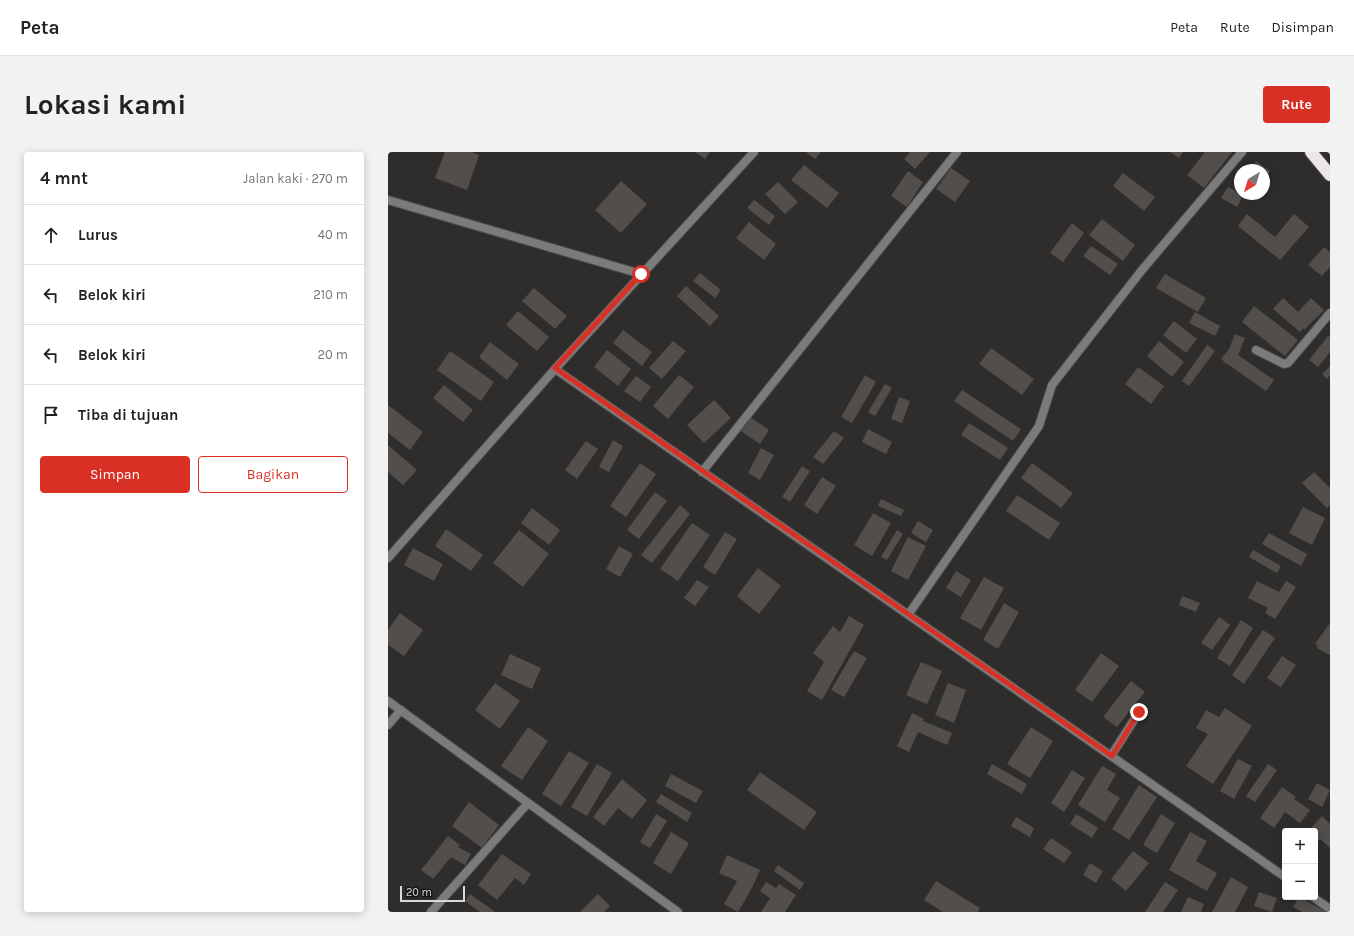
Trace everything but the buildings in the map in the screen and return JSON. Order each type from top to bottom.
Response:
[{"type":"highway","points":[[1311,152],[1330,175]]},
{"type":"street","points":[[388,558],[555,368],[754,152]]},
{"type":"street","points":[[702,472],[957,152]]},
{"type":"street","points":[[908,614],[1039,426],[1052,385],[1142,270],[1242,152]]},
{"type":"street","points":[[388,200],[641,274]]},
{"type":"street","points":[[1256,350],[1284,364],[1288,363],[1330,313]]},
{"type":"street","points":[[555,368],[702,472],[1282,875]]},
{"type":"street","points":[[388,700],[678,912]]},
{"type":"street","points":[[388,725],[401,710]]},
{"type":"street","points":[[1112,756],[1139,712]]},
{"type":"street","points":[[431,912],[528,803]]},
{"type":"street","points":[[1317,900],[1330,909]]},
{"type":"route","points":[[641,274],[555,368],[1112,756],[1139,712]]}]
